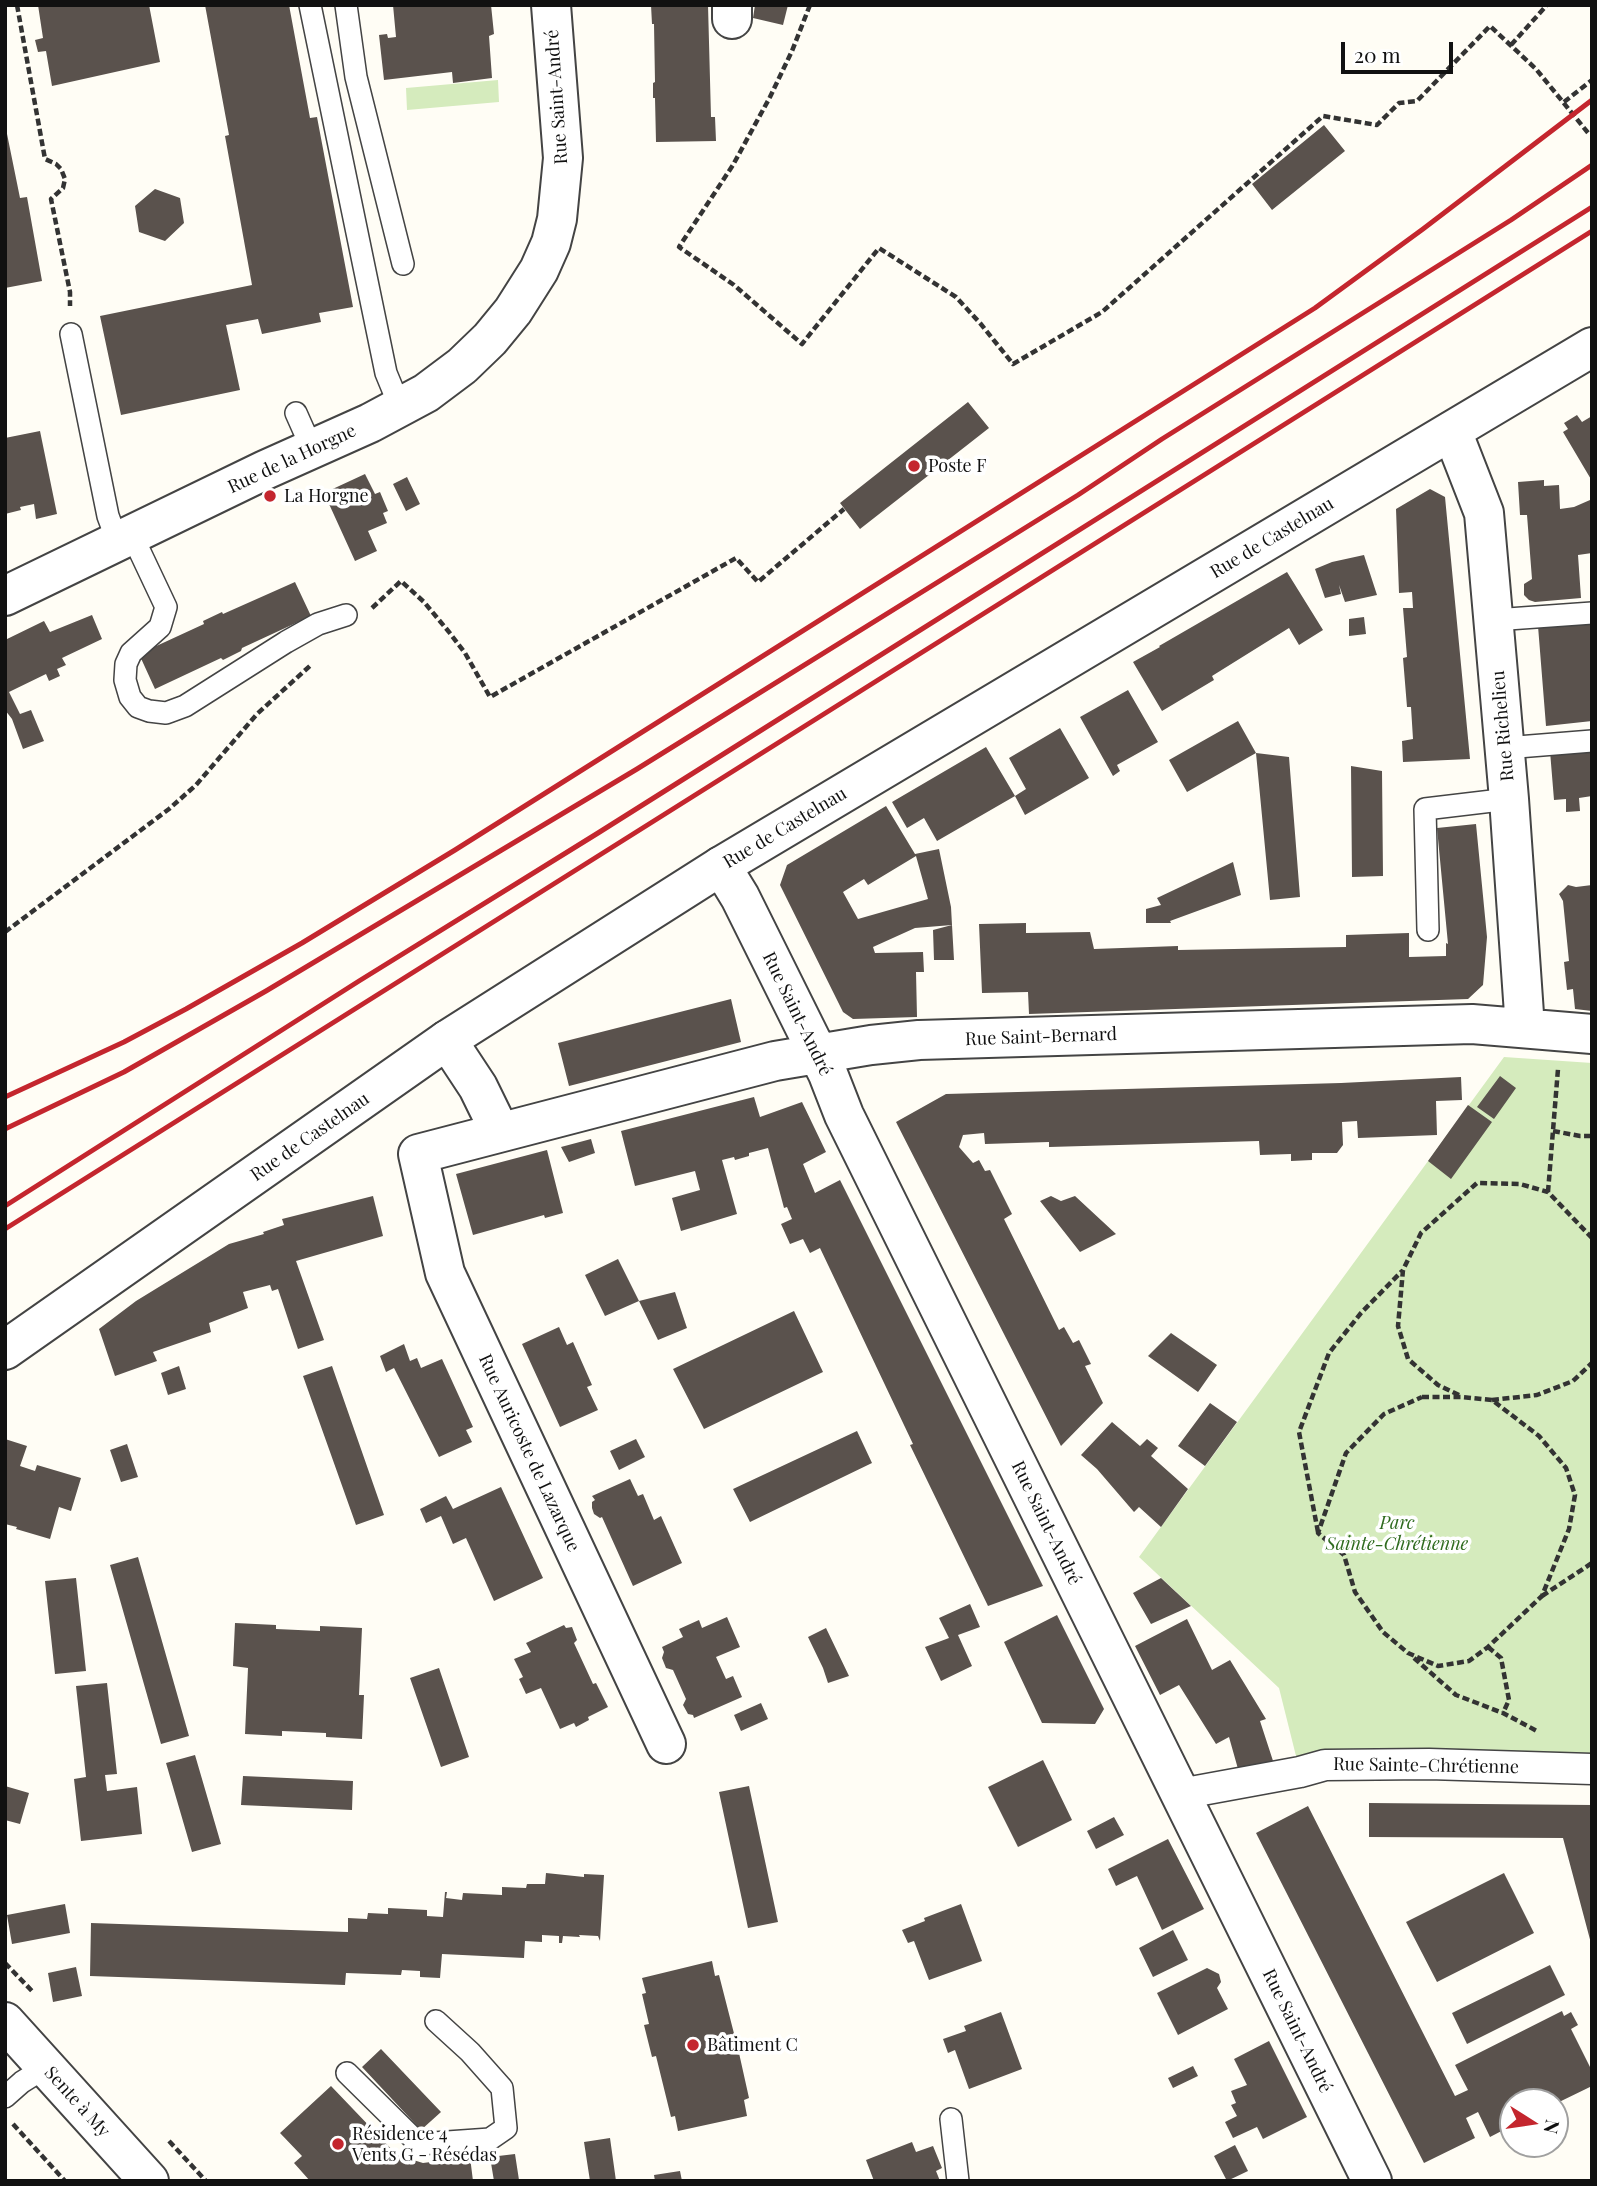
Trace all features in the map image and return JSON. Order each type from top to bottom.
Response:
[{"type":"street","name":"Rue Saint-André","points":[[539,270],[551,243],[557,219],[563,158],[551,5]]},
{"type":"street","name":"Rue de la Horgne","points":[[5,596],[370,423],[426,393],[462,366],[490,339],[513,311],[539,270]]},
{"type":"street","name":"Rue de Castelnau","points":[[5,1350],[447,1040],[721,866],[1592,347]]},
{"type":"street","name":"Rue Richelieu","points":[[1452,431],[1484,513],[1505,748],[1525,1028]]},
{"type":"street","name":"Rue Saint-André","points":[[721,866],[740,897],[828,1074],[844,1115],[1372,2181]]},
{"type":"street","name":"Rue Saint-Bernard","points":[[418,1154],[775,1061],[871,1045],[933,1040],[1472,1024],[1583,1033]]},
{"type":"street","points":[[447,1040],[478,1087],[500,1132]]},
{"type":"street","name":"Rue Auricoste de Lazarque","points":[[418,1154],[445,1273],[666,1744]]},
{"type":"street","name":"Rue Sainte-Chrétienne","points":[[1180,1794],[1325,1765],[1429,1764],[1592,1769]]},
{"type":"street","name":"Sente à My","points":[[5,2022],[149,2181]]},
{"type":"lane","points":[[310,5],[386,373],[400,407]]},
{"type":"lane","points":[[346,5],[356,78],[403,264]]},
{"type":"lane","points":[[71,334],[108,516],[166,607],[160,627],[131,653],[126,664],[125,680],[130,697],[138,706],[149,711],[166,713],[185,706],[286,642],[318,624],[346,615]]},
{"type":"lane","points":[[296,413],[312,449]]},
{"type":"lane","points":[[1493,620],[1592,613]]},
{"type":"lane","points":[[1505,748],[1592,741]]},
{"type":"lane","points":[[1428,930],[1425,809],[1509,799]]},
{"type":"lane","points":[[347,2073],[419,2144],[490,2138],[506,2128],[502,2088],[470,2052],[436,2021]]},
{"type":"lane","points":[[5,2097],[46,2067]]},
{"type":"lane","points":[[951,2119],[958,2181]]},
{"type":"path","points":[[18,5],[45,159],[56,163],[65,179],[63,188],[51,199],[70,292],[71,334]]},
{"type":"path","points":[[810,5],[776,85],[733,165],[679,247],[734,285],[802,344],[879,248],[956,297],[1013,364],[1101,312],[1323,116],[1377,125],[1399,103],[1417,101],[1490,26],[1536,69],[1589,134]]},
{"type":"path","points":[[1511,45],[1547,5]]},
{"type":"path","points":[[1564,102],[1592,80]]},
{"type":"path","points":[[372,609],[401,581],[432,611],[457,642],[490,697],[736,558],[758,582],[844,509]]},
{"type":"path","points":[[5,932],[169,809],[196,785],[257,714],[313,663]]},
{"type":"path","points":[[1548,1192],[1559,1063],[1583,1033]]},
{"type":"path","points":[[1553,1131],[1592,1136]]},
{"type":"path","points":[[1548,1737],[1503,1713],[1456,1695],[1383,1632],[1355,1592],[1344,1555],[1318,1533],[1299,1432],[1329,1353],[1361,1313],[1403,1270],[1421,1233],[1477,1183],[1520,1184],[1548,1192],[1592,1238]]},
{"type":"path","points":[[1403,1270],[1398,1326],[1408,1359],[1438,1385],[1462,1397]]},
{"type":"path","points":[[1318,1533],[1346,1453],[1384,1414],[1422,1397],[1492,1400],[1537,1395],[1573,1381],[1592,1363]]},
{"type":"path","points":[[1492,1400],[1539,1436],[1566,1468],[1575,1495],[1569,1529],[1542,1596]]},
{"type":"path","points":[[1408,1653],[1438,1666],[1469,1661],[1488,1647],[1542,1596],[1592,1563]]},
{"type":"path","points":[[1488,1647],[1501,1658],[1509,1700],[1503,1713]]},
{"type":"path","points":[[5,2116],[65,2181]]},
{"type":"green space","points":[[498,80],[499,102],[407,110],[406,88]]},
{"type":"green space","name":"Parc Sainte-Chrétienne","points":[[1504,1057],[1592,1063],[1592,1769],[1300,1772],[1279,1688],[1139,1557]]},
{"type":"building","points":[[38,5],[149,5],[160,62],[52,86],[46,51],[38,52],[35,40],[43,38]]},
{"type":"building","points":[[205,5],[289,5],[310,118],[317,117],[353,307],[319,313],[321,322],[262,334],[258,319],[226,325],[240,390],[121,415],[100,316],[252,285],[225,136],[229,135]]},
{"type":"building","points":[[393,5],[491,5],[494,34],[489,36],[492,78],[453,83],[452,72],[384,80],[379,35],[396,37]]},
{"type":"building","points":[[651,5],[708,5],[711,117],[715,117],[716,141],[656,142],[653,98],[654,24]]},
{"type":"building","points":[[755,5],[788,5],[783,25],[753,18]]},
{"type":"building","points":[[5,124],[20,198],[27,197],[42,281],[5,288]]},
{"type":"building","points":[[1324,125],[1345,151],[1272,210],[1252,184]]},
{"type":"building","points":[[155,189],[180,198],[184,223],[165,241],[139,232],[135,206]]},
{"type":"building","name":"Poste F","points":[[968,402],[989,428],[860,529],[840,503]]},
{"type":"building","points":[[1577,415],[1582,422],[1592,416],[1592,481],[1563,432],[1568,429],[1564,423]]},
{"type":"building","points":[[40,431],[57,514],[36,519],[34,504],[5,514],[5,438]]},
{"type":"building","points":[[365,474],[375,494],[380,492],[388,511],[383,513],[387,523],[368,531],[377,551],[355,561],[324,493]]},
{"type":"building","points":[[407,477],[420,504],[406,511],[393,484]]},
{"type":"building","points":[[1544,480],[1544,486],[1559,485],[1560,509],[1574,507],[1590,500],[1592,503],[1592,553],[1578,555],[1581,598],[1535,602],[1524,595],[1524,584],[1532,579],[1527,515],[1520,515],[1518,482]]},
{"type":"building","points":[[1430,489],[1445,497],[1470,759],[1403,762],[1402,741],[1413,739],[1403,658],[1407,657],[1403,608],[1413,608],[1412,592],[1399,593],[1396,509]]},
{"type":"building","points":[[1364,555],[1377,595],[1345,602],[1339,585],[1341,594],[1325,598],[1315,569]]},
{"type":"building","points":[[1287,572],[1323,630],[1299,645],[1289,628],[1212,676],[1214,680],[1162,711],[1133,662]]},
{"type":"building","points":[[295,582],[311,616],[242,648],[223,660],[221,658],[155,689],[139,654],[204,624],[203,621],[222,612],[223,614]]},
{"type":"building","points":[[92,615],[102,639],[62,658],[66,665],[57,669],[60,676],[49,681],[46,674],[9,692],[20,714],[31,710],[44,741],[23,749],[12,719],[5,710],[5,640],[44,621],[50,632]]},
{"type":"building","points":[[1364,617],[1366,634],[1349,636],[1349,619]]},
{"type":"building","points":[[1592,621],[1592,721],[1546,726],[1538,626]]},
{"type":"building","points":[[1128,690],[1158,742],[1117,765],[1120,771],[1113,776],[1080,717]]},
{"type":"building","points":[[1238,721],[1256,753],[1187,792],[1169,760]]},
{"type":"building","points":[[1060,728],[1089,778],[1025,815],[1015,796],[1026,789],[1009,758]]},
{"type":"building","points":[[986,747],[1015,796],[937,841],[924,818],[907,828],[892,802]]},
{"type":"building","points":[[1592,747],[1592,796],[1579,798],[1580,811],[1566,812],[1566,799],[1554,800],[1550,751]]},
{"type":"building","points":[[1256,753],[1289,757],[1300,897],[1270,900]]},
{"type":"building","points":[[1351,766],[1382,771],[1383,876],[1352,877]]},
{"type":"building","points":[[886,806],[915,854],[939,849],[952,925],[915,928],[873,947],[875,953],[923,952],[924,972],[916,972],[917,1017],[853,1019],[843,1012],[780,885],[787,865]],"holes":[[[916,856],[928,899],[858,919],[843,892],[864,879],[868,885]]]},
{"type":"building","points":[[1476,824],[1487,937],[1483,985],[1468,999],[1029,1014],[1028,992],[982,993],[979,924],[1026,923],[1026,933],[1090,932],[1094,949],[1178,946],[1178,950],[1346,947],[1346,935],[1409,933],[1409,957],[1446,956],[1446,943],[1448,944],[1437,828]]},
{"type":"building","points":[[1233,862],[1241,895],[1170,921],[1171,923],[1146,923],[1146,909],[1161,905],[1157,898]]},
{"type":"building","points":[[1568,885],[1592,885],[1592,1011],[1575,1009],[1573,989],[1567,990],[1564,962],[1569,961],[1563,901],[1559,894]]},
{"type":"building","points":[[952,925],[954,960],[934,960],[933,930]]},
{"type":"building","points":[[731,999],[741,1042],[569,1086],[558,1043]]},
{"type":"building","points":[[1500,1076],[1516,1088],[1494,1119],[1477,1107]]},
{"type":"building","points":[[1461,1077],[1462,1100],[1436,1101],[1437,1135],[1358,1138],[1357,1121],[1342,1122],[1343,1145],[1337,1153],[1312,1153],[1312,1160],[1291,1161],[1291,1154],[1260,1155],[1259,1141],[1049,1147],[1049,1142],[985,1144],[984,1133],[963,1135],[959,1147],[973,1163],[979,1160],[985,1171],[990,1170],[1012,1214],[1004,1219],[1059,1330],[1064,1327],[1073,1343],[1079,1340],[1091,1364],[1085,1366],[1103,1403],[1061,1446],[896,1122],[946,1094]]},
{"type":"building","points":[[754,1097],[760,1117],[802,1102],[826,1152],[803,1164],[815,1193],[840,1180],[1043,1586],[988,1606],[910,1445],[913,1444],[820,1248],[810,1253],[803,1239],[790,1244],[781,1224],[792,1219],[787,1207],[784,1208],[768,1148],[735,1160],[734,1157],[722,1160],[737,1214],[681,1231],[672,1198],[700,1190],[695,1171],[635,1186],[621,1131]]},
{"type":"building","points":[[1468,1105],[1492,1122],[1451,1179],[1428,1161]]},
{"type":"building","points":[[591,1139],[595,1153],[569,1162],[561,1147]]},
{"type":"building","points":[[547,1150],[563,1213],[545,1218],[544,1215],[473,1235],[456,1174]]},
{"type":"building","points":[[373,1196],[383,1236],[296,1261],[324,1340],[298,1349],[278,1289],[272,1291],[270,1285],[243,1292],[248,1308],[209,1323],[211,1332],[153,1352],[157,1361],[115,1376],[99,1329],[136,1301],[229,1244],[284,1225],[282,1219]]},
{"type":"building","points":[[1051,1196],[1061,1201],[1075,1196],[1116,1234],[1080,1252],[1040,1201]]},
{"type":"building","points":[[618,1259],[639,1301],[605,1316],[585,1275]]},
{"type":"building","points":[[675,1292],[687,1328],[658,1340],[639,1301]]},
{"type":"building","points":[[794,1311],[823,1372],[704,1429],[673,1369]]},
{"type":"building","points":[[559,1327],[567,1345],[573,1342],[592,1385],[587,1387],[598,1410],[560,1427],[522,1344]]},
{"type":"building","points":[[1171,1333],[1217,1365],[1198,1392],[1148,1356]]},
{"type":"building","points":[[404,1344],[410,1361],[417,1358],[421,1368],[442,1359],[473,1427],[466,1430],[472,1442],[439,1457],[394,1368],[386,1372],[380,1356]]},
{"type":"building","points":[[179,1366],[186,1389],[168,1395],[161,1373]]},
{"type":"building","points":[[332,1366],[384,1515],[356,1525],[303,1376]]},
{"type":"building","points":[[1210,1403],[1237,1422],[1205,1466],[1178,1446]]},
{"type":"building","points":[[1112,1422],[1140,1446],[1147,1439],[1158,1448],[1151,1456],[1188,1489],[1161,1527],[1139,1507],[1134,1512],[1097,1469],[1081,1455]]},
{"type":"building","points":[[857,1431],[872,1463],[750,1522],[733,1489]]},
{"type":"building","points":[[5,1439],[27,1446],[20,1466],[35,1471],[37,1465],[81,1478],[71,1511],[59,1507],[50,1539],[5,1524]]},
{"type":"building","points":[[636,1439],[645,1457],[619,1470],[610,1451]]},
{"type":"building","points":[[127,1444],[138,1477],[121,1482],[110,1450]]},
{"type":"building","points":[[630,1479],[638,1496],[643,1494],[654,1520],[661,1516],[682,1563],[633,1586],[602,1517],[594,1514],[592,1508],[592,1502],[595,1500],[592,1496]]},
{"type":"building","points":[[501,1487],[543,1578],[494,1601],[466,1538],[453,1544],[441,1516],[426,1523],[420,1509],[446,1496],[453,1509]]},
{"type":"building","points":[[138,1557],[189,1736],[161,1744],[110,1565]]},
{"type":"building","points":[[76,1578],[86,1671],[55,1674],[45,1581]]},
{"type":"building","points":[[1161,1578],[1191,1606],[1151,1624],[1133,1593]]},
{"type":"building","points":[[970,1604],[980,1627],[958,1635],[972,1666],[941,1681],[925,1647],[949,1638],[939,1618]]},
{"type":"building","points":[[1057,1615],[1104,1709],[1095,1724],[1042,1723],[1004,1642]]},
{"type":"building","points":[[727,1617],[740,1647],[716,1657],[726,1679],[733,1676],[742,1697],[694,1718],[683,1705],[686,1699],[673,1670],[666,1668],[662,1647],[683,1637],[679,1629],[699,1620],[702,1628]]},
{"type":"building","points":[[1187,1619],[1212,1670],[1230,1660],[1266,1719],[1260,1721],[1275,1767],[1240,1776],[1229,1737],[1216,1744],[1179,1685],[1160,1695],[1135,1646]]},
{"type":"building","points":[[235,1623],[276,1625],[276,1629],[320,1631],[320,1626],[362,1628],[359,1695],[364,1695],[362,1739],[326,1737],[326,1733],[282,1731],[282,1736],[245,1734],[248,1668],[233,1666]]},
{"type":"building","points":[[564,1625],[566,1628],[572,1627],[577,1640],[574,1643],[593,1684],[596,1683],[608,1707],[588,1717],[589,1720],[576,1727],[574,1723],[560,1729],[541,1688],[526,1694],[519,1679],[523,1677],[514,1659],[531,1652],[526,1643]]},
{"type":"building","points":[[826,1628],[849,1676],[828,1683],[808,1637]]},
{"type":"building","points":[[439,1668],[469,1757],[441,1767],[410,1678]]},
{"type":"building","points":[[107,1683],[117,1774],[105,1775],[107,1791],[137,1787],[142,1834],[81,1841],[74,1779],[86,1777],[76,1686]]},
{"type":"building","points":[[761,1703],[768,1719],[741,1731],[734,1715]]},
{"type":"building","points":[[195,1755],[221,1844],[192,1852],[166,1763]]},
{"type":"building","points":[[1043,1760],[1072,1820],[1018,1847],[988,1787]]},
{"type":"building","points":[[243,1776],[353,1781],[352,1810],[241,1805]]},
{"type":"building","points":[[5,1786],[29,1793],[20,1824],[5,1820]]},
{"type":"building","points":[[749,1786],[778,1922],[748,1928],[719,1792]]},
{"type":"building","points":[[1369,1803],[1592,1805],[1592,1947],[1563,1838],[1369,1837]]},
{"type":"building","points":[[1308,1806],[1455,2096],[1468,2090],[1455,2065],[1562,2011],[1564,2016],[1571,2012],[1578,2025],[1571,2029],[1592,2071],[1592,2086],[1569,2097],[1569,2088],[1499,2088],[1499,2132],[1490,2137],[1478,2112],[1466,2118],[1475,2138],[1424,2163],[1256,1833]]},
{"type":"building","points":[[1114,1817],[1124,1835],[1096,1849],[1087,1831]]},
{"type":"building","points":[[1168,1839],[1204,1909],[1162,1930],[1137,1876],[1116,1886],[1108,1869]]},
{"type":"building","points":[[546,1873],[584,1877],[584,1874],[604,1875],[600,1941],[598,1936],[579,1935],[580,1937],[563,1936],[562,1943],[559,1943],[559,1936],[542,1935],[542,1942],[525,1941],[524,1958],[442,1954],[440,1978],[420,1977],[420,1971],[402,1970],[401,1975],[346,1973],[345,1985],[90,1976],[91,1923],[348,1932],[348,1918],[367,1919],[368,1913],[388,1914],[388,1908],[427,1910],[427,1916],[443,1917],[445,1892],[446,1898],[462,1900],[463,1893],[502,1895],[502,1887],[526,1888],[527,1884],[545,1884]]},
{"type":"building","points":[[1504,1873],[1534,1933],[1437,1982],[1406,1922]]},
{"type":"building","points":[[65,1904],[70,1933],[12,1944],[7,1915]]},
{"type":"building","points":[[961,1904],[982,1961],[929,1980],[914,1941],[908,1943],[902,1930],[925,1921],[924,1918]]},
{"type":"building","points":[[1173,1930],[1188,1960],[1153,1977],[1139,1948]]},
{"type":"building","name":"Bâtiment C","points":[[712,1961],[715,1976],[719,1975],[739,2053],[749,2098],[744,2100],[747,2116],[678,2131],[675,2116],[671,2117],[656,2056],[652,2057],[644,2025],[649,2024],[642,1994],[646,1993],[642,1978]]},
{"type":"building","points":[[1550,1965],[1565,1995],[1467,2044],[1452,2013]]},
{"type":"building","points":[[76,1967],[82,1996],[53,2002],[48,1973]]},
{"type":"building","points":[[1207,1968],[1219,1974],[1221,1982],[1217,1988],[1228,2009],[1178,2035],[1157,1993]]},
{"type":"building","points":[[1001,2012],[1022,2069],[969,2089],[955,2050],[948,2053],[943,2039],[966,2031],[964,2026]]},
{"type":"building","points":[[1269,2041],[1307,2117],[1263,2139],[1257,2127],[1233,2138],[1225,2122],[1237,2116],[1231,2105],[1236,2103],[1231,2091],[1247,2085],[1234,2059]]},
{"type":"building","points":[[381,2049],[441,2112],[421,2130],[362,2067]]},
{"type":"building","points":[[1193,2066],[1198,2076],[1173,2088],[1168,2078]]},
{"type":"building","name":"Résidence 4 Vents G - Résédas","points":[[331,2086],[397,2155],[423,2163],[470,2157],[473,2181],[310,2181],[294,2163],[302,2156],[280,2133]]},
{"type":"building","points":[[610,2138],[616,2181],[590,2181],[584,2142]]},
{"type":"building","points":[[912,2142],[916,2152],[933,2146],[942,2168],[936,2171],[940,2181],[874,2181],[866,2160]]},
{"type":"building","points":[[1235,2145],[1248,2171],[1227,2181],[1214,2156]]},
{"type":"building","points":[[515,2154],[519,2180],[494,2181],[490,2157]]},
{"type":"building","points":[[680,2171],[682,2181],[655,2181],[654,2175]]},
{"type":"railway","points":[[5,1097],[124,1042],[186,1009],[302,943],[455,850],[1315,308],[1592,100]]},
{"type":"railway","points":[[5,1129],[124,1072],[266,991],[637,769],[1078,495],[1162,439],[1511,220],[1592,165]]},
{"type":"railway","points":[[5,1206],[1592,207]]},
{"type":"railway","points":[[5,1229],[1592,231]]},
{"type":"place","name":"Poste F","points":[[914,466]]},
{"type":"place","name":"La Horgne","points":[[270,496]]},
{"type":"place","name":"Bâtiment C","points":[[693,2045]]},
{"type":"place","name":"Résidence 4 Vents G - Résédas","points":[[338,2144]]}]
